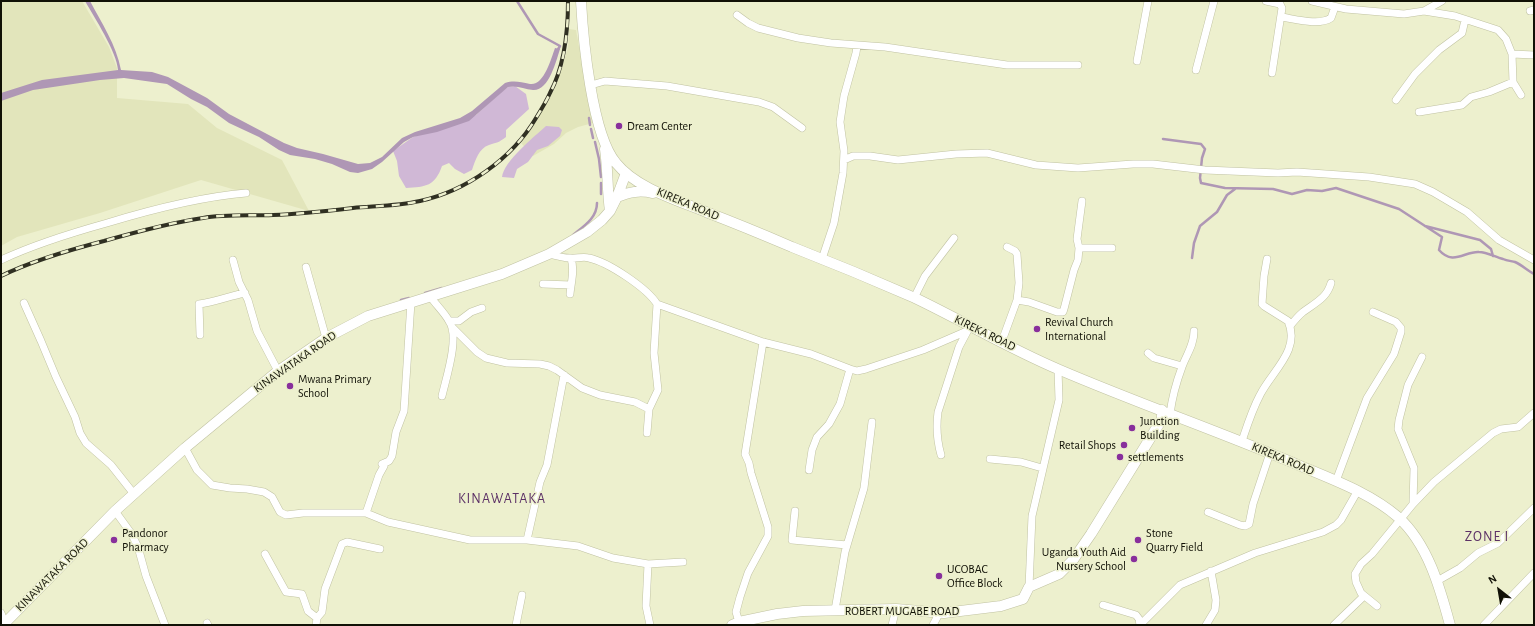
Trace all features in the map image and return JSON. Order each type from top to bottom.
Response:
[{"type":"street","name":"KIREKA ROAD","points":[[581,1],[582,23],[591,85],[602,137],[615,162],[636,181],[663,194],[914,298],[970,329],[1002,342],[1058,369],[1242,441],[1336,481],[1377,501],[1400,519],[1416,538],[1437,581],[1450,625]]},
{"type":"street","points":[[1136,61],[1148,1]]},
{"type":"street","points":[[1196,70],[1214,1]]},
{"type":"street","points":[[1266,1],[1280,4],[1282,8],[1272,73]]},
{"type":"street","points":[[1312,1],[1364,12],[1404,14],[1424,11],[1447,15],[1482,24],[1498,30],[1506,39],[1512,54],[1513,82],[1521,95]]},
{"type":"street","points":[[1424,11],[1442,1]]},
{"type":"street","points":[[1281,17],[1305,21],[1324,21],[1331,18],[1335,7]]},
{"type":"street","points":[[737,15],[758,28],[798,38],[857,46],[885,47],[1007,65],[1078,65]]},
{"type":"street","points":[[1396,100],[1428,61],[1439,50],[1462,33],[1465,20]]},
{"type":"street","points":[[822,259],[834,223],[844,160],[840,122],[844,96],[857,46]]},
{"type":"street","points":[[1512,54],[1534,55]]},
{"type":"street","points":[[591,85],[605,81],[667,86],[759,102],[773,107],[802,128]]},
{"type":"street","points":[[1419,112],[1462,105],[1471,97],[1489,92],[1513,82]]},
{"type":"street","points":[[602,137],[606,157],[607,193],[610,211]]},
{"type":"street","points":[[844,160],[853,156],[870,156],[898,160],[956,154],[987,153],[1036,164],[1078,168],[1153,164],[1201,169],[1278,173],[1297,172],[1369,177],[1415,184],[1433,192],[1467,212],[1499,240],[1534,260]]},
{"type":"street","name":"KINAWATAKA ROAD","points":[[4,621],[115,511],[185,448],[278,371],[326,338],[368,316],[502,274],[549,254],[587,232],[602,220],[610,211],[626,173]]},
{"type":"street","points":[[617,197],[639,191],[663,194]]},
{"type":"street","points":[[1,260],[76,232],[136,214],[213,197],[246,193]]},
{"type":"street","points":[[1017,300],[1029,302],[1057,312],[1063,312],[1078,260],[1079,248],[1077,239],[1082,201]]},
{"type":"street","points":[[914,298],[925,276],[954,238]]},
{"type":"street","points":[[1002,342],[1017,300],[1019,283],[1017,254],[1015,251],[1007,247]]},
{"type":"street","points":[[1079,248],[1112,248]]},
{"type":"street","points":[[549,254],[571,258],[586,257],[600,261],[648,293],[657,304],[763,342],[811,354],[857,371],[923,350],[970,329]]},
{"type":"street","points":[[570,294],[571,258]]},
{"type":"street","points":[[1242,441],[1260,394],[1278,370],[1288,352],[1291,331],[1288,321],[1262,304],[1267,259]]},
{"type":"street","points":[[233,260],[239,282],[245,294],[257,331],[278,371]]},
{"type":"street","points":[[306,267],[326,338]]},
{"type":"street","points":[[1290,326],[1302,313],[1320,301],[1329,290],[1331,283]]},
{"type":"street","points":[[543,284],[571,285]]},
{"type":"street","points":[[200,335],[200,304],[216,302],[233,296],[245,294]]},
{"type":"street","points":[[430,296],[449,320],[453,328],[486,358],[507,363],[540,364],[557,370],[582,388],[600,395],[635,402],[649,409]]},
{"type":"street","points":[[366,513],[379,475],[384,466],[382,464],[389,461],[392,456],[396,432],[404,411],[411,302]]},
{"type":"street","points":[[24,303],[75,417],[80,433],[86,443],[111,465],[134,494]]},
{"type":"street","points":[[647,433],[649,409],[658,390],[654,353],[657,304]]},
{"type":"street","points":[[449,320],[459,321],[471,312],[482,308]]},
{"type":"street","points":[[1336,481],[1367,398],[1394,354],[1401,332],[1401,328],[1396,322],[1373,312]]},
{"type":"street","points":[[442,396],[452,350],[453,328]]},
{"type":"street","points":[[941,455],[936,422],[938,412],[959,347],[970,329]]},
{"type":"street","points":[[1166,412],[1182,366],[1191,348],[1194,331]]},
{"type":"street","points":[[736,623],[736,612],[748,573],[768,536],[766,515],[745,454],[763,342]]},
{"type":"street","points":[[1148,353],[1154,358],[1182,366]]},
{"type":"street","points":[[1412,504],[1414,468],[1398,429],[1408,385],[1422,357]]},
{"type":"street","points":[[808,470],[812,450],[817,437],[824,432],[840,404],[850,369]]},
{"type":"street","points":[[1029,587],[1032,516],[1059,400],[1058,369]]},
{"type":"street","points":[[527,540],[540,482],[547,465],[564,375]]},
{"type":"street","name":"ROBERT MUGABE ROAD","points":[[736,623],[804,610],[896,609],[940,612],[976,610],[1000,606],[1023,599],[1029,587],[1059,574],[1073,560],[1092,534],[1166,412]]},
{"type":"street","points":[[1377,606],[1364,596],[1356,582],[1357,570],[1412,504],[1434,482],[1492,433],[1501,429],[1518,427],[1534,413]]},
{"type":"street","points":[[835,610],[848,545],[864,488],[872,422]]},
{"type":"street","points":[[185,448],[197,470],[212,485],[230,488],[247,488],[264,492],[272,497],[280,512],[283,514],[366,513],[388,522],[470,540],[527,540],[578,546],[613,558],[648,564],[683,562]]},
{"type":"street","points":[[1208,512],[1240,525],[1245,526],[1249,524],[1253,504],[1270,454]]},
{"type":"street","points":[[990,459],[1021,462],[1042,468]]},
{"type":"street","points":[[1140,625],[1180,585],[1255,553],[1324,532],[1336,525],[1357,492]]},
{"type":"street","points":[[1437,581],[1460,568],[1478,553],[1498,543],[1534,508]]},
{"type":"street","points":[[115,511],[131,533],[138,547],[146,576],[165,625]]},
{"type":"street","points":[[795,511],[792,540],[848,545]]},
{"type":"street","points":[[265,554],[286,592],[302,594],[308,611],[317,622],[322,612],[325,589],[342,544],[347,542],[380,549]]},
{"type":"street","points":[[648,564],[646,606],[650,625]]},
{"type":"street","points":[[1206,625],[1215,610],[1216,600],[1211,571]]},
{"type":"street","points":[[1484,625],[1534,573]]},
{"type":"street","points":[[516,625],[522,595]]},
{"type":"street","points":[[1334,625],[1364,596]]},
{"type":"street","points":[[1103,605],[1136,615],[1139,619],[1140,625]]},
{"type":"street","points":[[892,625],[896,609]]},
{"type":"street","points":[[933,625],[940,612]]},
{"type":"shaded area","points":[[1,1],[82,1],[109,47],[117,68],[117,98],[188,104],[217,128],[282,160],[309,211],[201,180],[100,213],[17,237],[1,246]]},
{"type":"shaded area","points":[[85,1],[90,1],[108,34],[116,51],[121,70],[152,72],[168,77],[207,98],[229,114],[284,143],[297,148],[358,164],[370,163],[382,157],[402,138],[415,132],[460,118],[472,111],[505,83],[514,81],[530,84],[539,81],[549,65],[555,48],[560,49],[548,81],[539,89],[533,90],[508,87],[469,121],[437,132],[413,137],[404,142],[372,169],[358,173],[350,172],[332,164],[315,159],[290,155],[279,150],[259,137],[229,123],[207,107],[167,84],[124,78],[100,80],[33,90],[1,101],[1,93],[42,80],[118,70],[114,54]]},
{"type":"shaded area","points":[[569,29],[576,30],[593,123],[578,127],[566,133],[554,144],[533,156],[521,143],[543,110],[554,90],[568,47]]},
{"type":"shaded area","points":[[515,86],[526,94],[529,109],[506,130],[506,137],[483,149],[478,155],[472,170],[464,174],[455,169],[449,163],[442,166],[436,178],[429,184],[419,187],[406,188],[399,176],[397,161],[393,151],[413,137],[476,115],[501,92],[508,87]]},
{"type":"shaded area","points":[[546,126],[559,127],[562,130],[560,136],[548,146],[537,150],[528,162],[517,169],[514,178],[502,177],[508,164],[514,157]]},
{"type":"waterway","points":[[517,1],[538,34],[560,46],[557,51]]},
{"type":"waterway","points":[[589,118],[590,125]]},
{"type":"waterway","points":[[591,129],[593,138]]},
{"type":"waterway","points":[[1163,139],[1201,144],[1205,149],[1202,158],[1201,183],[1225,188],[1273,189],[1292,194],[1307,190],[1322,191],[1336,188],[1399,209],[1442,237],[1439,250],[1444,255],[1449,257],[1459,257],[1474,252],[1485,253],[1515,262],[1534,274]]},
{"type":"waterway","points":[[595,142],[601,177]]},
{"type":"waterway","points":[[601,183],[601,194]]},
{"type":"waterway","points":[[1192,258],[1194,243],[1200,226],[1217,212],[1227,195],[1235,189]]},
{"type":"waterway","points":[[573,235],[592,217],[595,213],[597,203]]},
{"type":"waterway","points":[[1425,226],[1480,240],[1491,249],[1493,256]]},
{"type":"waterway","points":[[425,293],[442,288]]},
{"type":"waterway","points":[[401,300],[409,298]]},
{"type":"railway","points":[[1,276],[39,260],[65,252],[178,222],[220,216],[293,214],[386,206],[420,201],[454,190],[471,181],[501,160],[526,133],[542,109],[555,82],[565,48],[568,1]]},
{"type":"place","name":"Dream Center","points":[[619,126]]},
{"type":"place","name":"Revival Church International","points":[[1037,329]]},
{"type":"place","name":"Mwana Primary School","points":[[290,386]]},
{"type":"place","name":"Junction Building","points":[[1132,428]]},
{"type":"place","name":"Retail Shops","points":[[1124,445]]},
{"type":"place","name":"settlements","points":[[1120,457]]},
{"type":"place","name":"Pandonor Pharmacy","points":[[114,540]]},
{"type":"place","name":"Stone Quarry Field","points":[[1138,540]]},
{"type":"place","name":"Uganda Youth Aid Nursery School","points":[[1134,559]]},
{"type":"place","name":"UCOBAC Office Block","points":[[939,576]]},
{"type":"district","name":"KINAWATAKA","points":[[502,499]]},
{"type":"district","name":"ZONE I","points":[[1487,537]]}]
